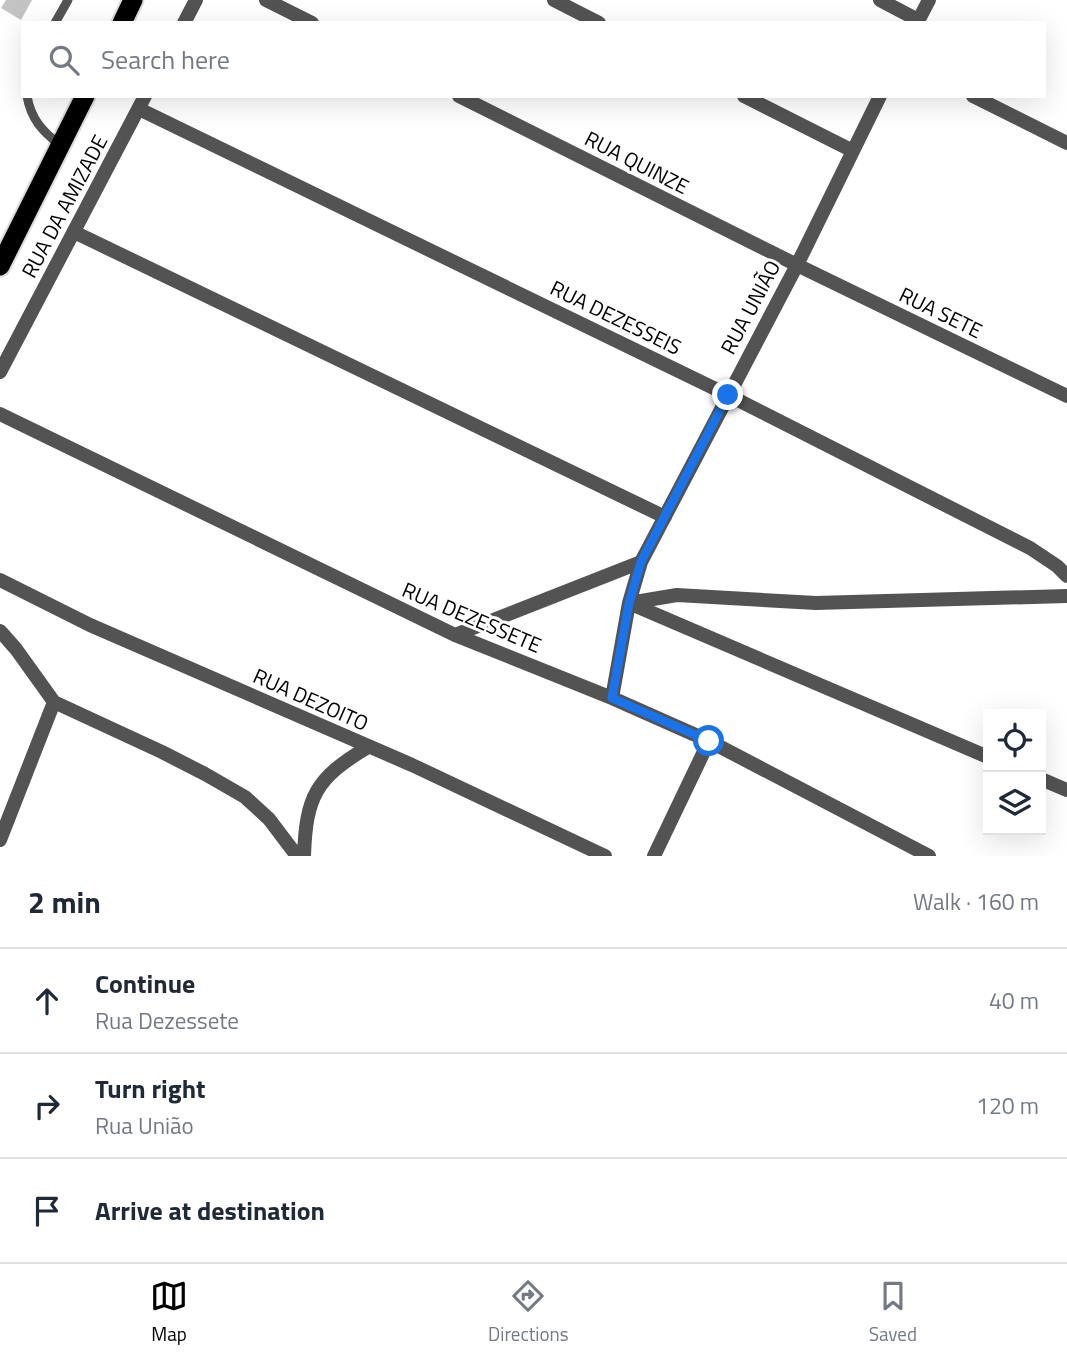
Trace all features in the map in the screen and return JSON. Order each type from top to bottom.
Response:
[{"type":"highway","points":[[123,21],[133,0]]},
{"type":"highway","points":[[0,266],[84,98]]},
{"type":"street","points":[[185,21],[195,0]]},
{"type":"street","points":[[266,0],[308,21]]},
{"type":"street","points":[[554,0],[595,21]]},
{"type":"street","points":[[880,0],[917,21],[929,0]]},
{"type":"street","name":"RUA QUINZE","points":[[463,98],[797,265]]},
{"type":"street","points":[[748,98],[853,151]]},
{"type":"street","name":"RUA UNIÃO","points":[[612,698],[629,603],[641,562],[797,265],[879,98]]},
{"type":"street","points":[[977,98],[1067,143]]},
{"type":"street","name":"RUA DA AMIZADE","points":[[0,372],[142,103]]},
{"type":"street","name":"RUA DEZESSEIS","points":[[142,103],[1030,548],[1067,576]]},
{"type":"street","points":[[74,232],[665,517]]},
{"type":"street","name":"RUA SETE","points":[[797,265],[1067,396]]},
{"type":"street","name":"RUA DEZESSETE","points":[[0,414],[455,635],[612,698],[709,741],[929,856]]},
{"type":"street","points":[[455,635],[641,562]]},
{"type":"street","name":"RUA DEZOITO","points":[[0,580],[90,625],[368,747],[605,856]]},
{"type":"street","points":[[629,603],[677,595],[816,603],[1067,596]]},
{"type":"street","points":[[629,603],[983,755]]},
{"type":"street","points":[[0,631],[54,702],[162,752],[245,797],[269,818],[297,856]]},
{"type":"street","points":[[0,841],[54,702]]},
{"type":"street","points":[[654,856],[709,741]]},
{"type":"street","points":[[304,856],[305,819],[318,788],[340,764],[368,747]]},
{"type":"street","points":[[1046,781],[1067,790]]},
{"type":"lane","points":[[56,21],[68,0]]},
{"type":"lane","points":[[27,98],[29,109],[43,132],[61,145]]},
{"type":"building","points":[[6,0],[32,0],[21,20],[1,8]]},
{"type":"route","points":[[709,741],[612,698],[629,603],[641,562],[728,395]]}]
